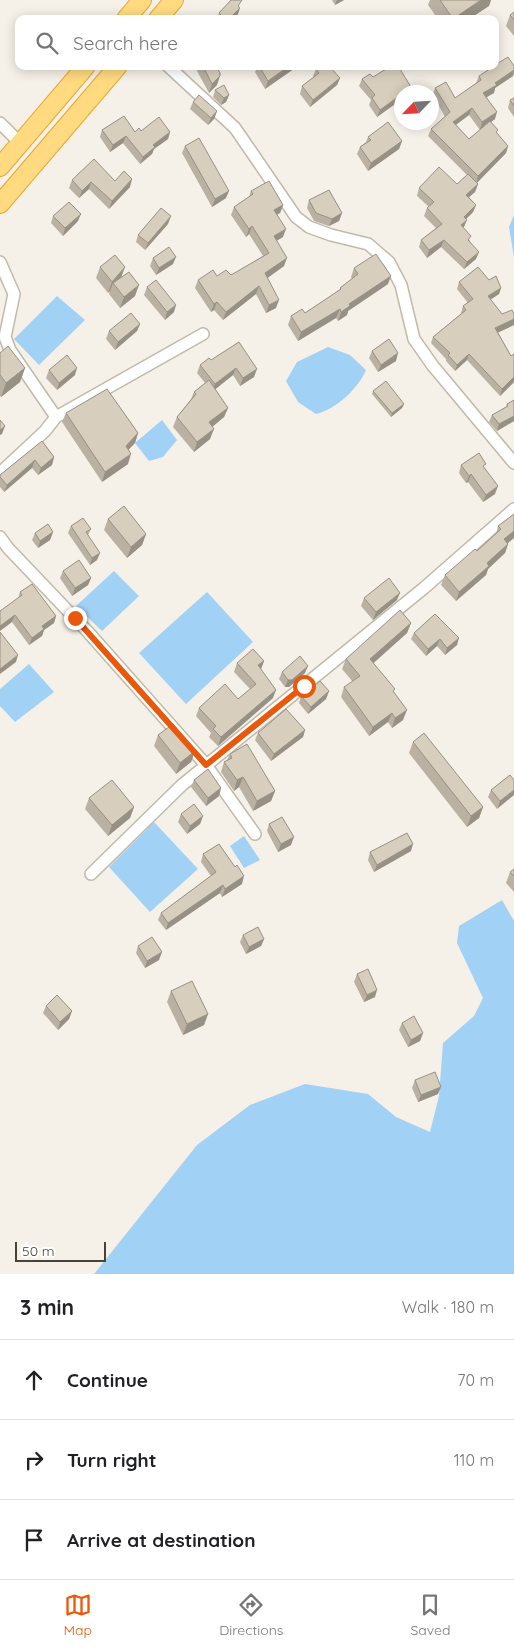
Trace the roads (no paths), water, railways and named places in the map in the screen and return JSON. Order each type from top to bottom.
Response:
[{"type":"highway","points":[[129,15],[142,0]]},
{"type":"highway","points":[[161,15],[174,0]]},
{"type":"highway","points":[[0,167],[83,70]]},
{"type":"highway","points":[[0,204],[115,70]]},
{"type":"street","points":[[172,70],[235,128],[296,217],[309,227],[330,235],[368,244],[388,262],[401,285],[414,339],[433,366],[514,463]]},
{"type":"street","points":[[0,123],[20,143]]},
{"type":"street","points":[[0,262],[14,294],[5,337],[10,350],[56,417]]},
{"type":"street","points":[[0,473],[46,431],[56,417],[203,334]]},
{"type":"street","points":[[91,874],[167,798],[424,588],[514,510]]},
{"type":"street","points":[[0,537],[8,548],[88,632],[206,765],[255,834]]},
{"type":"water","points":[[514,215],[514,257],[509,227]]},
{"type":"water","points":[[57,296],[85,320],[39,365],[14,339]]},
{"type":"water","points":[[328,347],[350,355],[366,370],[358,384],[346,397],[331,408],[316,414],[298,402],[286,381],[297,362]]},
{"type":"water","points":[[162,420],[177,440],[163,457],[149,461],[135,443]]},
{"type":"water","points":[[114,571],[139,596],[102,631],[76,606]]},
{"type":"water","points":[[207,592],[253,642],[186,704],[139,653]]},
{"type":"water","points":[[29,664],[54,692],[15,722],[0,706],[0,689]]},
{"type":"water","points":[[154,822],[198,869],[150,912],[109,867]]},
{"type":"water","points":[[244,836],[260,860],[244,868],[230,846]]},
{"type":"water","points":[[502,900],[514,921],[514,1274],[94,1274],[197,1145],[250,1105],[305,1084],[368,1094],[396,1117],[430,1132],[439,1096],[443,1043],[474,1016],[483,998],[457,943],[459,926]]}]
